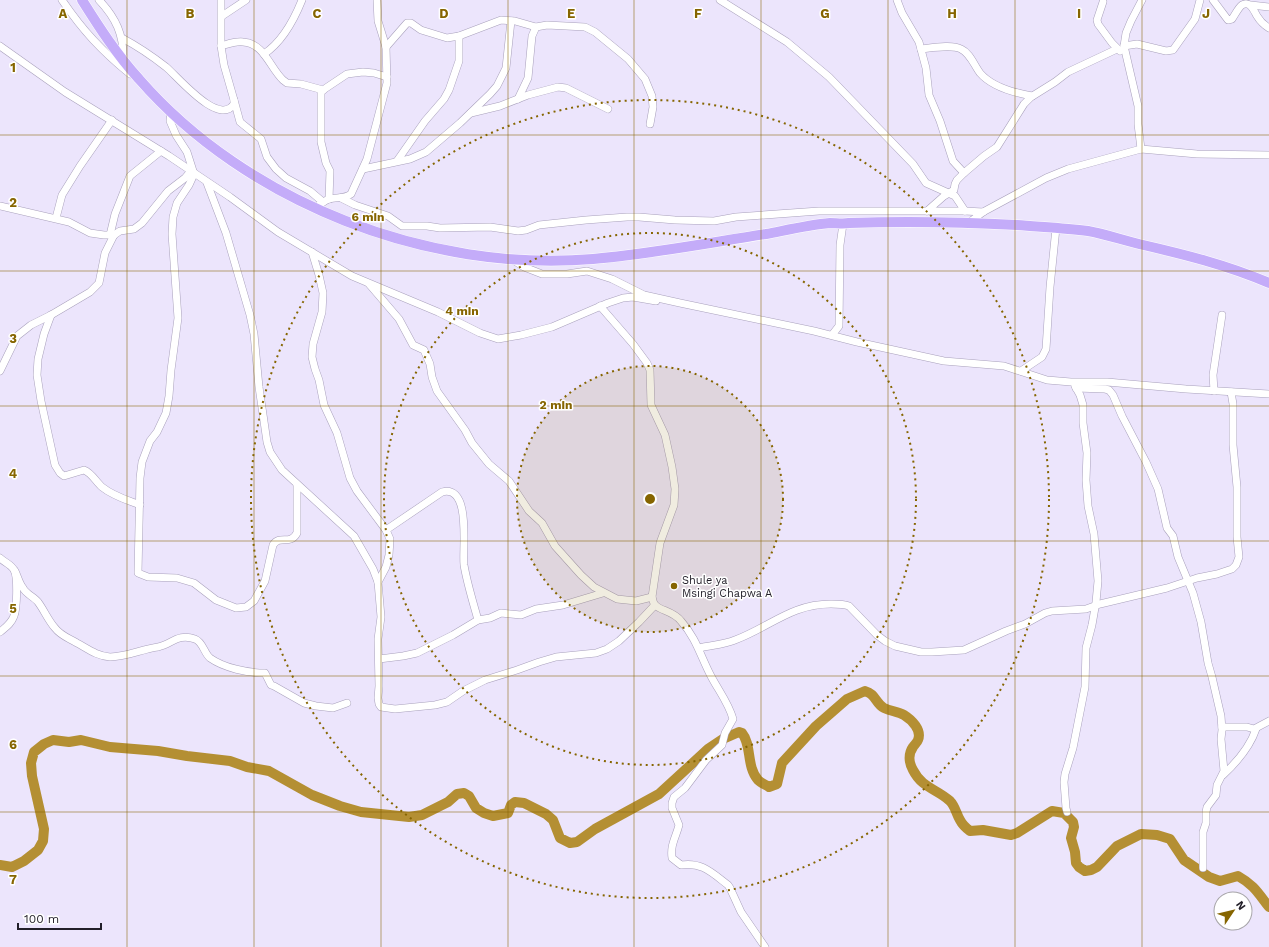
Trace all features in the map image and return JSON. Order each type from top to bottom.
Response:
[{"type":"highway","points":[[82,0],[105,36],[140,81],[171,112],[204,140],[281,192],[322,203],[378,233],[422,245],[476,256],[556,261],[621,256],[830,223],[970,222],[1056,228],[1089,232],[1190,256],[1269,283]]},
{"type":"street","points":[[62,0],[76,21],[91,39],[117,63],[140,81]]},
{"type":"street","points":[[99,0],[109,10],[122,38],[123,60]]},
{"type":"street","points":[[221,0],[221,46],[224,66],[240,122],[261,139],[267,157],[276,169],[286,178],[310,190],[322,203]]},
{"type":"street","points":[[222,16],[246,0]]},
{"type":"street","points":[[264,54],[281,38],[290,25],[302,0]]},
{"type":"street","points":[[720,0],[787,42],[829,77],[914,164],[926,183],[955,196],[966,211]]},
{"type":"street","points":[[897,0],[902,13],[915,34],[921,49],[932,104],[940,121],[953,161],[964,173]]},
{"type":"street","points":[[1121,48],[1131,21],[1142,0]]},
{"type":"street","points":[[927,211],[954,190],[957,180],[964,173],[996,148],[1024,104],[1032,96],[1068,72],[1121,48],[1136,44],[1166,51],[1173,50],[1195,19],[1200,0]]},
{"type":"street","points":[[1213,0],[1228,20],[1232,18],[1241,5],[1247,3],[1251,5],[1269,7]]},
{"type":"street","points":[[322,203],[351,194],[371,148],[388,77],[386,46],[378,21],[379,1]]},
{"type":"street","points":[[1104,2],[1097,20],[1101,29],[1121,48],[1126,56],[1138,106],[1138,124],[1141,150]]},
{"type":"street","points":[[1251,5],[1262,22],[1269,28]]},
{"type":"street","points":[[386,46],[407,23],[420,30],[443,37],[453,38],[501,20],[536,27],[547,25],[585,27],[595,32],[628,59],[645,79],[652,96],[653,107],[650,124]]},
{"type":"street","points":[[363,169],[416,157],[426,152],[471,113],[492,92],[506,68],[511,21]]},
{"type":"street","points":[[518,99],[528,78],[532,36],[536,27]]},
{"type":"street","points":[[397,161],[428,118],[444,99],[449,90],[459,61],[459,36]]},
{"type":"street","points":[[122,38],[166,67],[198,97],[210,106],[220,110],[225,110],[232,107],[234,100]]},
{"type":"street","points":[[221,46],[245,42],[257,47],[264,54],[280,77],[287,83],[301,84],[323,90]]},
{"type":"street","points":[[0,46],[65,92],[161,151],[278,232],[352,276],[438,312],[480,333],[498,339],[521,335],[552,327],[600,306],[623,298],[633,297],[644,300],[677,302]]},
{"type":"street","points":[[921,49],[959,48],[966,52],[982,74],[992,83],[1020,94],[1032,96]]},
{"type":"street","points":[[322,203],[330,171],[323,154],[321,138],[320,98],[323,90],[335,83],[343,75],[347,74],[363,72],[388,77]]},
{"type":"street","points":[[471,113],[552,88],[562,87],[608,109]]},
{"type":"street","points":[[171,112],[170,121],[176,136],[187,152],[192,173],[189,186],[177,204],[173,217],[172,234],[178,318],[171,370],[170,396],[166,413],[157,432],[150,441],[142,462],[140,478],[138,573],[148,577],[177,578],[194,583],[216,600],[236,608],[246,607],[254,601],[265,581],[270,564],[271,551],[276,541],[279,539],[290,540],[295,537],[297,533],[298,485]]},
{"type":"street","points":[[56,218],[62,195],[112,120]]},
{"type":"street","points":[[970,222],[983,212],[1060,172],[1141,150],[1197,154],[1269,155]]},
{"type":"street","points":[[0,371],[17,336],[31,324],[51,315],[90,292],[99,283],[105,253],[112,235],[115,214],[130,176],[161,151]]},
{"type":"street","points":[[0,206],[56,218],[69,222],[90,233],[112,235],[120,231],[134,229],[142,223],[168,191],[192,173]]},
{"type":"street","points":[[207,182],[226,233],[250,315],[254,334],[259,387],[267,442],[270,452],[282,470],[354,536],[373,569],[378,582],[381,617],[378,639],[378,698],[381,707],[395,709],[435,705],[447,702],[462,691],[486,680],[539,662],[556,657],[596,653],[607,649],[627,634],[655,605]]},
{"type":"street","points":[[341,198],[355,205],[388,216],[402,226],[427,226],[440,228],[490,227],[518,231],[526,230],[539,225],[627,217],[714,221],[736,217],[819,211],[983,212]]},
{"type":"street","points":[[832,335],[839,326],[840,245],[843,224]]},
{"type":"street","points":[[1021,372],[1042,357],[1046,349],[1056,228]]},
{"type":"street","points":[[312,252],[323,293],[322,312],[313,344],[312,357],[319,380],[324,405],[337,433],[350,478],[357,491],[386,530],[390,539],[389,555],[386,567],[378,582]]},
{"type":"street","points":[[511,258],[524,267],[542,274],[567,274],[588,271],[612,279],[644,295],[832,335],[944,361],[1004,366],[1047,380],[1070,382],[1107,382],[1269,394]]},
{"type":"street","points":[[368,283],[399,319],[413,345],[424,350],[430,364],[432,378],[437,392],[465,430],[479,453],[494,469],[509,481],[528,511],[542,523],[555,546],[580,575],[603,593],[617,599],[636,601],[652,597]]},
{"type":"street","points":[[600,306],[633,344],[647,363],[650,370],[651,405],[665,435],[672,467],[675,489],[674,505],[660,543],[652,597],[655,605],[671,612],[678,618],[699,648],[712,678],[732,714],[733,720],[725,733],[722,745],[706,760],[686,788],[674,797],[672,808],[679,825],[672,842],[672,858],[681,864],[691,864],[702,867],[728,885],[741,912],[765,947]]},
{"type":"street","points":[[51,315],[44,334],[38,359],[37,375],[40,401],[55,465],[64,476],[84,470],[88,471],[102,487],[122,499],[140,505]]},
{"type":"street","points":[[1214,391],[1213,375],[1222,315]]},
{"type":"street","points":[[1067,812],[1064,782],[1065,774],[1073,748],[1085,687],[1086,648],[1092,625],[1098,581],[1094,534],[1088,506],[1086,480],[1087,453],[1082,405],[1080,394],[1070,382]]},
{"type":"street","points":[[1076,388],[1109,390],[1113,395],[1157,485],[1162,500],[1167,528],[1173,536],[1178,557],[1193,593],[1201,622],[1207,659],[1221,716],[1221,739],[1224,765],[1223,775]]},
{"type":"street","points":[[699,648],[728,643],[754,632],[785,614],[810,606],[845,604],[849,606],[877,636],[895,646],[921,652],[964,650],[1025,624],[1045,613],[1052,611],[1086,609],[1232,569],[1238,561],[1237,487],[1234,452],[1233,404],[1231,392]]},
{"type":"street","points":[[386,530],[442,492],[453,492],[457,496],[463,516],[465,530],[463,549],[464,566],[478,620]]},
{"type":"street","points":[[0,558],[12,567],[24,590],[38,603],[55,629],[62,636],[77,642],[88,651],[108,657],[119,657],[160,646],[178,638],[194,639],[198,641],[210,658],[234,669],[265,674],[271,685],[304,703],[333,708],[347,703]]},
{"type":"street","points":[[0,632],[9,625],[15,615],[15,571]]},
{"type":"street","points":[[379,659],[417,653],[453,635],[478,620],[490,618],[501,613],[521,615],[536,609],[563,605],[603,593]]},
{"type":"street","points":[[1203,868],[1203,832],[1206,823],[1207,808],[1216,795],[1218,785],[1223,775],[1237,761],[1248,746],[1256,729],[1269,720]]},
{"type":"street","points":[[1222,726],[1247,727],[1256,729]]},
{"type":"waterway","points":[[0,865],[12,867],[24,861],[38,850],[43,841],[44,829],[32,776],[31,763],[34,752],[44,744],[53,740],[69,742],[81,740],[110,747],[158,751],[230,761],[247,767],[269,771],[312,795],[340,806],[361,812],[409,817],[422,815],[448,802],[457,794],[464,793],[469,796],[476,808],[493,816],[508,813],[511,805],[515,802],[524,803],[546,814],[553,820],[560,838],[570,843],[577,842],[595,829],[659,794],[708,749],[723,739],[739,732],[742,733],[747,743],[750,762],[754,774],[758,780],[769,787],[777,784],[782,763],[816,726],[847,699],[865,691],[869,692],[881,706],[904,715],[916,726],[919,736],[918,741],[911,750],[910,756],[913,770],[925,785],[950,801],[964,826],[970,831],[983,830],[1011,835],[1017,833],[1052,811],[1064,813],[1073,822],[1074,827],[1071,838],[1076,863],[1085,871],[1097,867],[1117,846],[1141,834],[1157,835],[1170,839],[1184,860],[1209,877],[1220,881],[1238,876],[1243,879],[1255,890],[1269,907]]},
{"type":"place","name":"Shule ya Msingi Chapwa A","points":[[674,586]]}]
